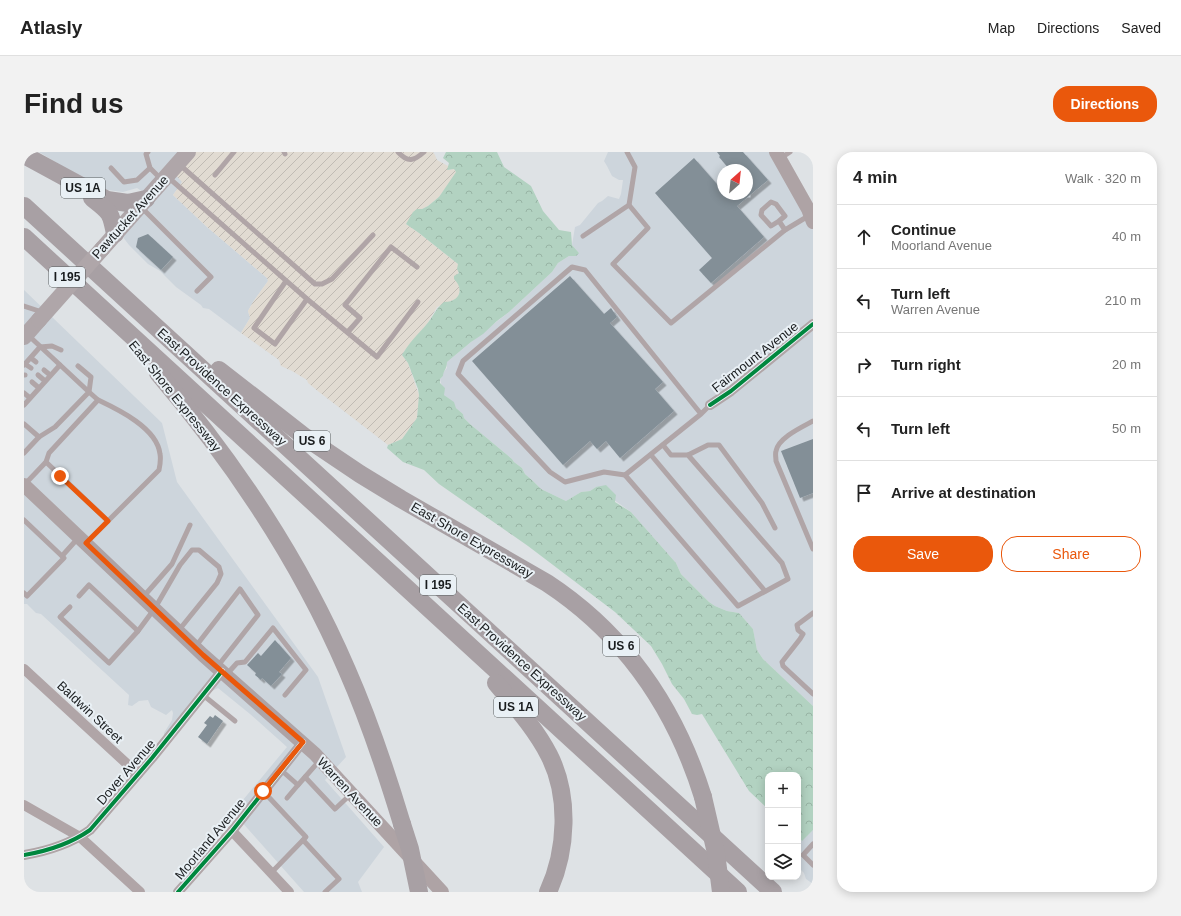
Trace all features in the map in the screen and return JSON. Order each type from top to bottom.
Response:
[{"type":"highway","name":"US 1A","points":[[24,155],[97,196],[112,202],[143,203]]},
{"type":"highway","points":[[66,178],[108,210],[112,219],[115,234]]},
{"type":"highway","name":"East Providence Expressway","points":[[24,206],[773,892]]},
{"type":"highway","name":"East Providence Expressway","points":[[24,237],[738,892]]},
{"type":"highway","name":"East Shore Expressway","points":[[102,278],[282,420],[319,446],[406,502],[547,583],[589,614],[621,647],[643,674],[680,736],[703,796],[716,853],[721,892]]},
{"type":"highway","name":"East Shore Expressway","points":[[111,317],[166,382],[219,450],[255,501],[288,554],[317,607],[347,669],[373,734],[410,849],[419,892]]},
{"type":"highway","name":"US 1A","points":[[448,626],[531,726],[549,755],[559,780],[563,813],[562,838],[556,871],[548,892]]},
{"type":"main road","points":[[782,154],[812,218]]},
{"type":"main road","name":"Pawtucket Avenue","points":[[25,332],[42,317],[183,158]]},
{"type":"main road","name":"Warren Avenue","points":[[26,490],[83,540],[195,647],[303,742],[352,793],[442,892]]},
{"type":"street","name":"Fairmount Avenue","points":[[710,405],[731,391],[813,324]]},
{"type":"street","name":"Baldwin Street","points":[[24,669],[138,774]]},
{"type":"street","name":"Dover Avenue","points":[[24,855],[42,852],[63,845],[80,837],[90,830],[204,695],[222,671]]},
{"type":"street","name":"Moorland Avenue","points":[[178,892],[232,831],[303,742]]},
{"type":"street","points":[[24,805],[80,837],[140,892]]},
{"type":"street","points":[[232,831],[288,892]]},
{"type":"lane","points":[[148,152],[146,154],[150,168],[165,178],[377,357],[418,302]]},
{"type":"lane","points":[[215,175],[234,152]]},
{"type":"lane","points":[[398,152],[402,157],[408,160],[416,159],[424,152]]},
{"type":"lane","points":[[583,236],[629,205],[635,167],[627,152]]},
{"type":"lane","points":[[183,158],[315,284],[322,284],[332,279],[373,235]]},
{"type":"lane","points":[[111,168],[124,182],[137,180],[150,168]]},
{"type":"lane","points":[[772,202],[776,204],[785,216],[779,221],[771,226],[762,215],[762,210],[772,202]]},
{"type":"lane","points":[[143,203],[211,277],[197,291]]},
{"type":"lane","points":[[629,205],[648,228],[613,264],[671,323],[785,230],[812,218]]},
{"type":"lane","points":[[779,221],[785,230]]},
{"type":"lane","points":[[348,332],[360,318],[345,305],[391,247],[417,267]]},
{"type":"lane","points":[[688,455],[782,564],[788,579],[738,606],[625,475],[604,472],[565,482],[550,472],[458,374],[463,361],[572,267],[585,270],[701,414]]},
{"type":"lane","points":[[286,281],[254,328],[275,344],[307,299]]},
{"type":"lane","points":[[24,306],[42,317]]},
{"type":"lane","points":[[25,332],[98,400],[124,412],[153,436],[160,453],[159,470],[108,521],[62,556]]},
{"type":"lane","points":[[31,368],[25,365],[40,347],[52,346],[61,350]]},
{"type":"lane","points":[[31,358],[36,362]]},
{"type":"lane","points":[[24,405],[60,365]]},
{"type":"lane","points":[[24,453],[39,437],[55,427],[89,392],[91,377],[78,366]]},
{"type":"lane","points":[[44,370],[50,376]]},
{"type":"lane","points":[[38,375],[45,382]]},
{"type":"lane","points":[[32,382],[39,388]]},
{"type":"lane","points":[[24,393],[30,398]]},
{"type":"lane","points":[[26,490],[46,462],[50,453],[98,400]]},
{"type":"lane","points":[[625,475],[701,414],[710,405]]},
{"type":"lane","points":[[813,421],[783,439],[777,446],[775,452],[776,461],[813,549]]},
{"type":"lane","points":[[24,424],[39,437]]},
{"type":"lane","points":[[663,445],[672,455],[688,455],[708,445],[719,445],[762,503],[775,528]]},
{"type":"lane","points":[[651,455],[765,591]]},
{"type":"lane","points":[[46,462],[108,521]]},
{"type":"lane","points":[[24,520],[64,558],[27,596],[24,593]]},
{"type":"lane","points":[[143,597],[172,564],[190,525]]},
{"type":"lane","points":[[70,607],[60,617],[109,663],[138,631],[155,608],[180,564],[192,550],[200,550],[219,567],[221,574],[217,583],[179,631]]},
{"type":"lane","points":[[79,596],[89,585],[138,631]]},
{"type":"lane","points":[[195,647],[240,589],[258,615],[222,671]]},
{"type":"lane","points":[[813,613],[797,626],[798,630],[802,634],[800,639],[782,662],[782,666],[813,694]]},
{"type":"lane","points":[[222,671],[236,664],[245,662],[273,628],[306,670],[285,695]]},
{"type":"lane","points":[[204,695],[235,721]]},
{"type":"lane","points":[[287,798],[321,760]]},
{"type":"lane","points":[[281,770],[298,786]]},
{"type":"lane","points":[[305,777],[336,809],[352,793]]},
{"type":"lane","points":[[263,791],[306,837],[271,873]]},
{"type":"lane","points":[[303,840],[339,879],[325,892]]},
{"type":"lane","points":[[813,844],[803,855],[813,865]]},
{"type":"shaded area","points":[[39,152],[187,152],[182,182],[173,195],[207,227],[267,278],[268,281],[248,311],[250,318],[241,333],[209,309],[203,308],[176,287],[160,271],[148,264],[129,245],[119,232],[149,196],[137,188],[123,192],[100,189]]},
{"type":"shaded area","points":[[187,152],[433,152],[437,160],[448,166],[448,170],[454,169],[457,172],[439,197],[428,206],[422,209],[417,209],[406,224],[458,264],[458,283],[460,289],[456,299],[437,307],[427,324],[402,355],[408,363],[419,395],[417,418],[402,439],[388,445],[319,392],[308,383],[307,380],[281,366],[279,360],[241,333],[250,318],[248,311],[268,281],[267,278],[207,227],[173,195],[182,182],[171,170]]},
{"type":"shaded area","points":[[608,152],[775,152],[813,226],[813,706],[763,659],[757,650],[753,629],[739,613],[727,611],[709,602],[681,574],[676,563],[631,512],[596,487],[590,491],[581,492],[566,501],[541,489],[525,474],[522,468],[470,424],[464,418],[463,414],[456,408],[453,402],[444,395],[440,379],[447,368],[447,362],[509,312],[552,272],[558,263],[569,256],[579,253],[572,245],[575,227],[580,225],[598,203],[608,196],[619,199],[623,180],[619,180],[612,176],[604,161]]},
{"type":"shaded area","points":[[24,290],[162,423],[177,482],[318,677],[346,757],[325,780],[384,847],[358,882],[362,892],[304,892],[233,812],[287,747],[250,714],[218,688],[204,695],[170,736],[164,735],[172,720],[172,710],[166,715],[151,707],[148,700],[139,701],[132,706],[128,705],[129,695],[41,614],[36,613],[27,604],[24,604]]},
{"type":"shaded area","points":[[813,830],[813,884],[806,879],[801,870],[801,841]]},
{"type":"green space","points":[[446,152],[497,152],[504,167],[531,186],[543,211],[559,230],[571,232],[572,245],[579,253],[576,256],[569,256],[558,263],[552,272],[509,312],[447,362],[443,376],[440,379],[440,383],[445,388],[444,395],[454,402],[456,408],[463,414],[464,418],[470,424],[522,468],[525,474],[541,489],[566,501],[581,492],[590,491],[596,487],[606,485],[616,495],[615,502],[631,512],[676,563],[681,574],[709,602],[727,611],[739,613],[753,629],[757,650],[763,659],[813,706],[813,830],[802,841],[801,772],[765,772],[765,806],[749,791],[702,714],[692,714],[684,699],[672,684],[651,646],[615,612],[528,546],[439,484],[424,470],[403,462],[387,448],[388,445],[402,439],[417,418],[419,395],[418,389],[408,363],[402,355],[439,307],[444,302],[457,298],[460,291],[454,279],[454,276],[459,273],[457,269],[458,264],[406,224],[413,212],[417,209],[422,209],[428,206],[439,197],[456,172],[454,169],[447,170],[449,163],[443,158]]},
{"type":"building","points":[[717,152],[743,152],[768,180],[753,193],[753,164],[725,164],[719,157],[720,156]]},
{"type":"building","points":[[694,158],[717,184],[717,200],[744,200],[737,206],[764,237],[711,283],[699,270],[712,258],[655,193]]},
{"type":"building","points":[[148,234],[173,257],[161,270],[136,247],[138,238]]},
{"type":"building","points":[[570,276],[604,314],[611,308],[617,317],[610,323],[663,382],[655,389],[674,411],[620,458],[606,441],[597,449],[590,441],[563,465],[472,361]]},
{"type":"building","points":[[813,439],[813,493],[800,498],[781,451]]},
{"type":"building","points":[[275,640],[291,658],[279,672],[282,674],[271,686],[262,678],[261,680],[255,675],[256,673],[247,665],[258,653],[261,656]]},
{"type":"building","points":[[215,715],[223,721],[207,744],[198,737],[207,725],[204,723],[210,716],[213,718]]},
{"type":"cycle path","points":[[710,405],[731,391],[813,324]]},
{"type":"cycle path","points":[[24,855],[58,846],[75,839],[90,830],[152,758],[222,671]]},
{"type":"cycle path","points":[[178,892],[232,831],[303,742]]},
{"type":"route","points":[[60,476],[108,521],[86,543],[203,655],[303,742],[263,791]]}]
